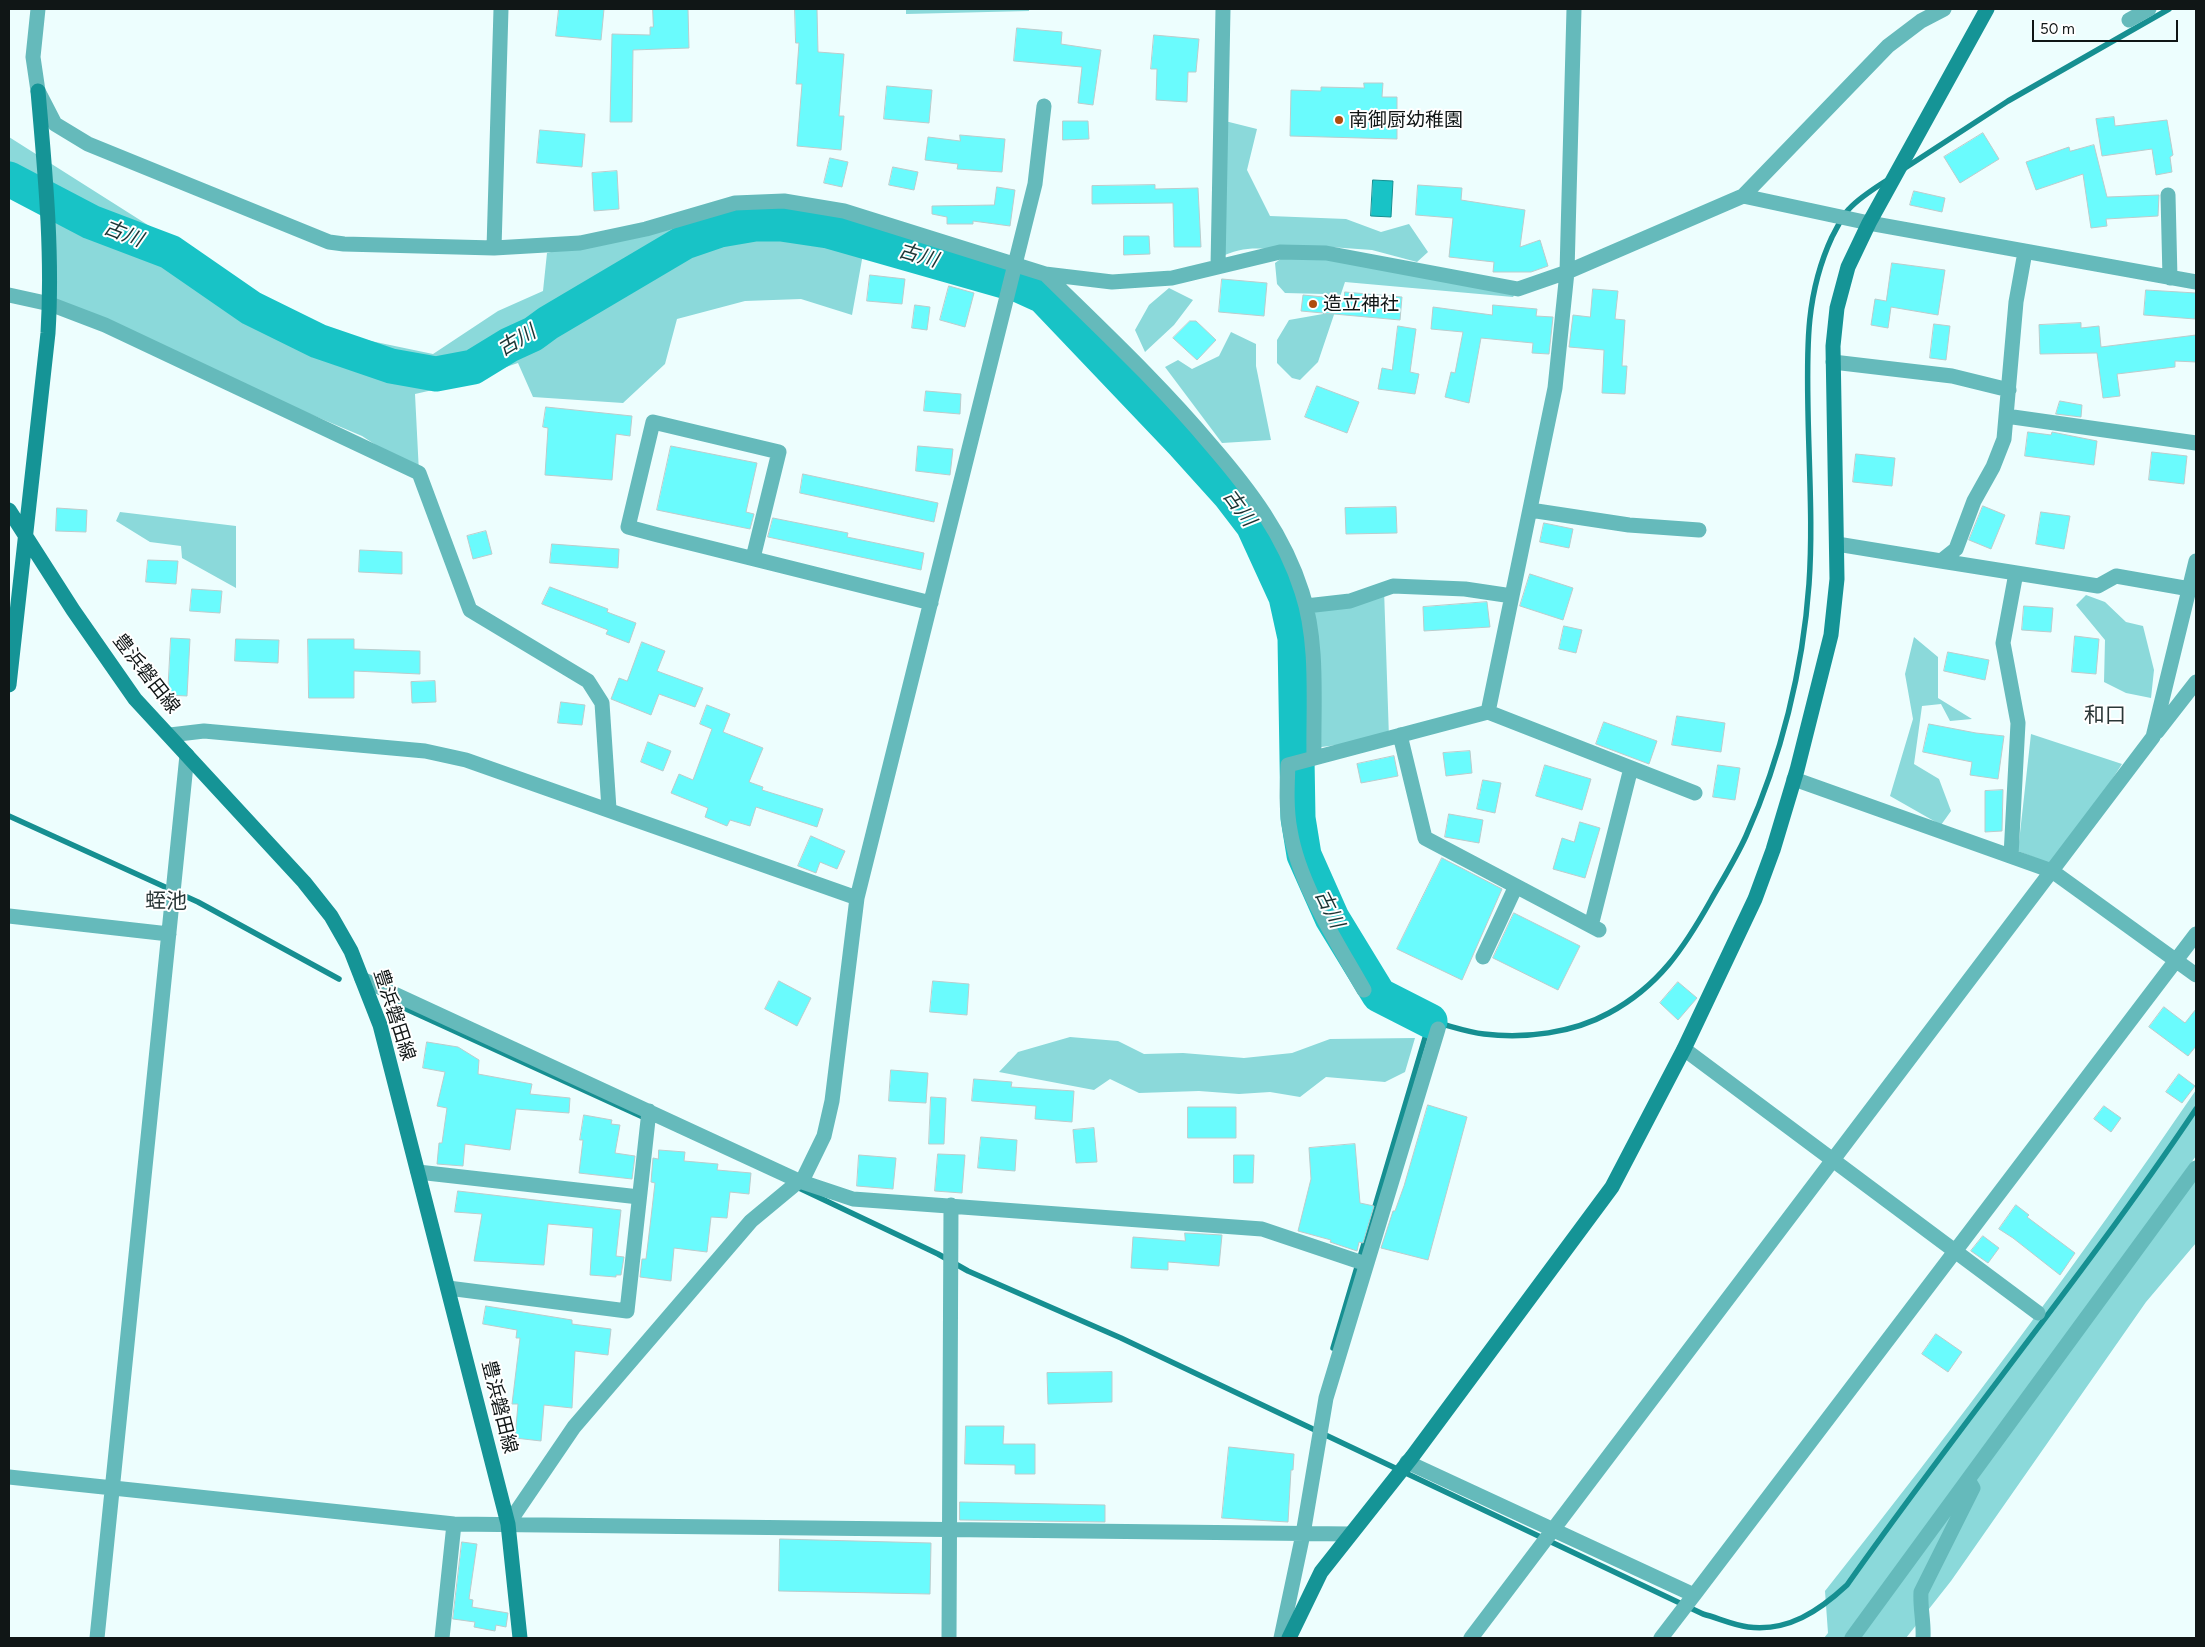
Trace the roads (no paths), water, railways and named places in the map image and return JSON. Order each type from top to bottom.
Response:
[{"type":"street","points":[[9,685],[51,283],[45,170],[33,57],[38,9]]},
{"type":"street","points":[[494,248],[501,9]]},
{"type":"street","points":[[1218,266],[1223,9]]},
{"type":"street","points":[[1488,712],[1555,388],[1567,272],[1574,9]]},
{"type":"street","points":[[38,91],[55,124],[88,144],[329,242],[408,248],[494,248],[580,244],[646,230],[735,204],[784,201],[844,211],[1044,274],[1112,282],[1172,278],[1280,252],[1326,253],[1518,289],[1567,272],[1744,196],[1888,46],[1921,15],[1944,9]]},
{"type":"street","points":[[1289,1638],[1321,1572],[1407,1462],[1612,1187],[1684,1049],[1754,899],[1773,850],[1794,780],[1831,635],[1837,580],[1833,362],[1837,308],[1848,268],[1869,224],[1987,9]]},
{"type":"street","points":[[2128,20],[2149,9]]},
{"type":"street","points":[[508,1524],[574,1427],[751,1221],[804,1177],[824,1136],[832,1101],[857,898],[1016,265],[1035,184],[1044,106]]},
{"type":"street","points":[[2168,195],[2170,278]]},
{"type":"street","points":[[1744,196],[1869,224],[2196,282]]},
{"type":"street","points":[[1941,561],[1956,549],[1974,501],[1993,467],[2004,439],[2016,302],[2025,252]]},
{"type":"street","points":[[1044,274],[1173,400],[1250,490],[1281,537],[1303,593],[1312,639],[1314,758]]},
{"type":"street","points":[[9,295],[50,304],[105,325],[419,473],[470,610],[588,681],[602,703],[608,809]]},
{"type":"street","points":[[1833,362],[1952,376],[2008,390]]},
{"type":"street","points":[[2006,416],[2196,442]]},
{"type":"street","points":[[753,558],[779,452],[653,422],[628,527],[931,603]]},
{"type":"street","name":"豊浜磐田線","points":[[9,510],[73,610],[135,699],[304,882],[331,916],[351,951],[380,1024],[508,1524],[520,1638]]},
{"type":"street","points":[[1530,510],[1629,525],[1699,530]]},
{"type":"street","points":[[1837,544],[2098,586],[2116,576],[2190,589]]},
{"type":"street","points":[[2153,737],[2196,561]]},
{"type":"street","points":[[2011,856],[2018,723],[2003,643],[2016,573]]},
{"type":"street","points":[[1306,606],[1350,601],[1393,586],[1466,589],[1512,596]]},
{"type":"street","points":[[1471,1638],[2196,682]]},
{"type":"street","points":[[1364,990],[1327,925],[1303,873],[1290,832],[1287,794],[1288,765],[1488,712],[1695,793]]},
{"type":"street","points":[[170,735],[204,731],[425,751],[466,760],[857,898]]},
{"type":"street","points":[[1400,735],[1425,838],[1595,928],[1631,768]]},
{"type":"street","points":[[97,1638],[188,755]]},
{"type":"street","points":[[1794,780],[2052,871],[2196,975]]},
{"type":"street","points":[[1483,958],[1516,886]]},
{"type":"street","points":[[9,916],[169,934]]},
{"type":"street","points":[[1661,1638],[2196,934]]},
{"type":"street","points":[[362,980],[800,1181],[853,1199],[1262,1228],[1366,1264]]},
{"type":"street","points":[[1281,1638],[1303,1534],[1326,1398],[1438,1029]]},
{"type":"street","points":[[1684,1049],[2038,1313]]},
{"type":"street","points":[[448,1288],[626,1311],[649,1111]]},
{"type":"street","points":[[1852,1638],[2196,1168]]},
{"type":"street","points":[[418,1172],[639,1197]]},
{"type":"street","points":[[949,1638],[951,1205]]},
{"type":"street","points":[[1407,1462],[1694,1595]]},
{"type":"street","points":[[9,1477],[454,1524],[1350,1534]]},
{"type":"street","points":[[1923,1638],[1924,1622],[1920,1606],[1921,1592],[1973,1488],[1969,1479]]},
{"type":"street","points":[[442,1638],[454,1524]]},
{"type":"waterway","points":[[1905,168],[2008,101],[2169,9]]},
{"type":"waterway","name":"古川","points":[[9,179],[91,222],[170,252],[251,308],[318,341],[391,366],[436,374],[473,367],[509,345],[533,334],[548,323],[685,242],[720,230],[755,224],[781,224],[828,231],[1021,286],[1043,296],[1184,444],[1230,495],[1253,525],[1286,597],[1295,638],[1298,818],[1304,855],[1332,918],[1379,995],[1430,1021]]},
{"type":"waterway","points":[[1333,1348],[1430,1021],[1477,1033],[1516,1036],[1564,1030],[1595,1020],[1609,1013],[1642,991],[1669,964],[1701,918],[1742,844],[1759,806],[1780,744],[1796,681],[1802,648],[1809,584],[1811,541],[1808,344],[1812,301],[1823,259],[1844,215],[1858,201],[1889,179]]},
{"type":"waterway","points":[[9,816],[198,902],[339,979]]},
{"type":"waterway","points":[[404,1008],[645,1118]]},
{"type":"waterway","points":[[799,1188],[938,1254],[968,1271],[1121,1338],[1703,1614],[1742,1626],[1763,1628],[1790,1623],[1802,1618],[1825,1603],[1847,1585],[2111,1230],[2196,1109]]},
{"type":"place","name":"南御厨幼稚園","points":[[1339,120]]},
{"type":"place","name":"造立神社","points":[[1313,304]]},
{"type":"district","name":"和口","points":[[2105,716]]},
{"type":"district","name":"蛭池","points":[[166,902]]}]
